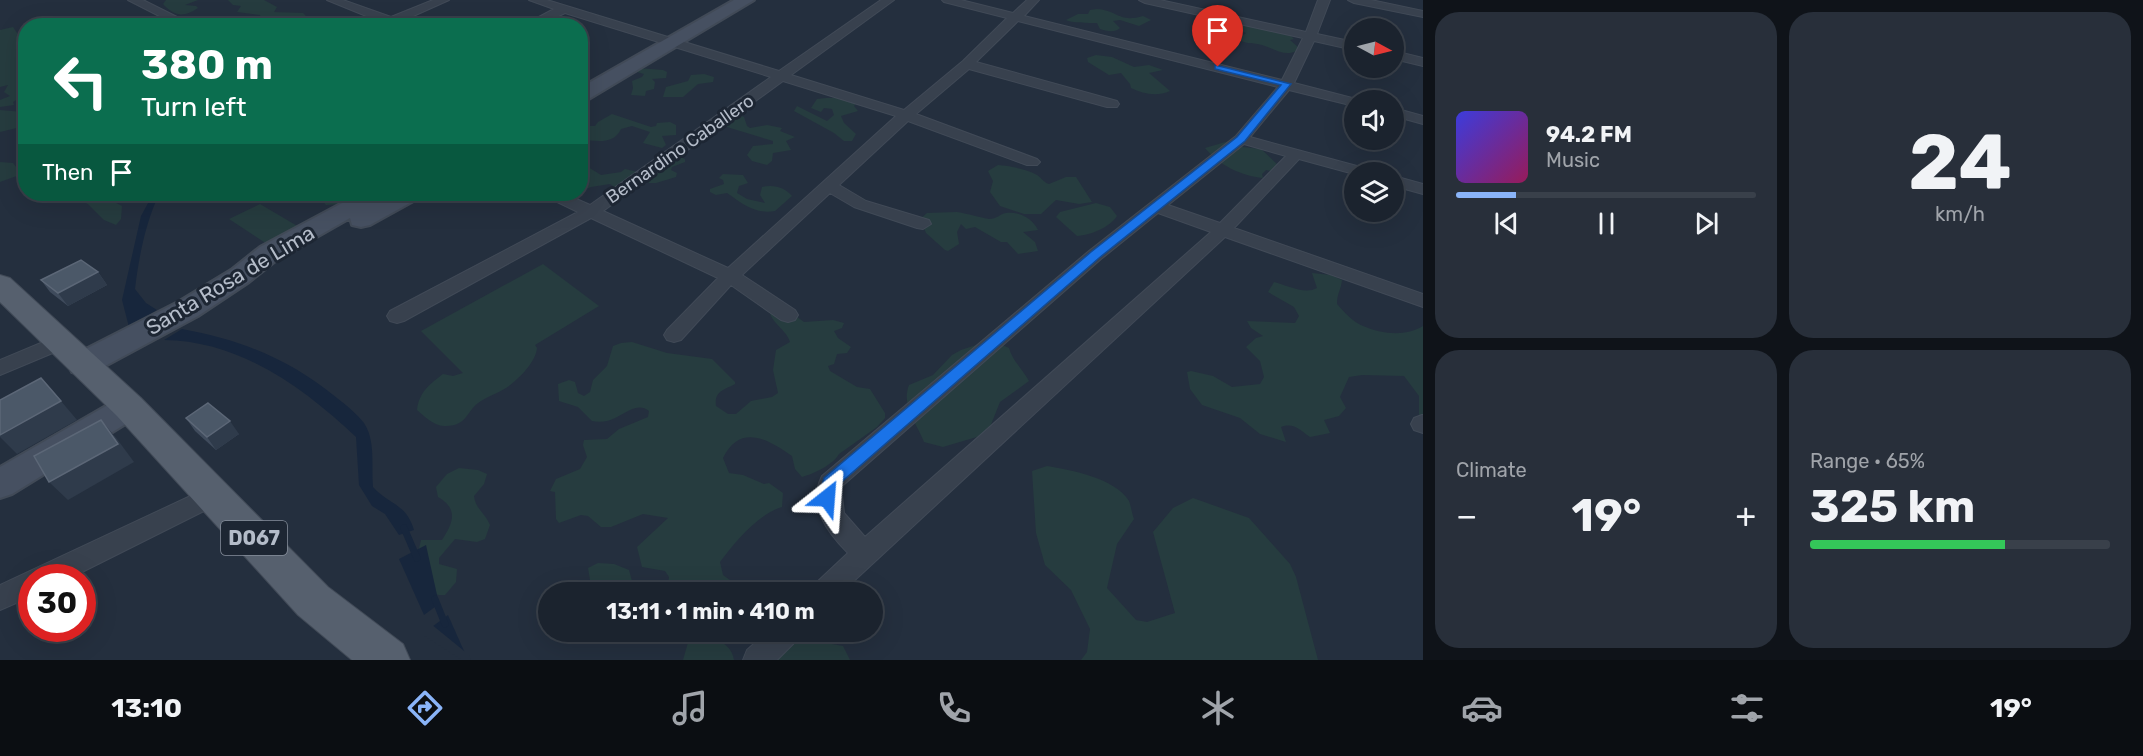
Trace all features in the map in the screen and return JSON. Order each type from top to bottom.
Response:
[{"type":"main road","name":"D067","points":[[0,285],[129,407],[313,601],[387,660]]},
{"type":"street","points":[[134,0],[172,18]]},
{"type":"street","points":[[333,0],[374,18]]},
{"type":"street","points":[[398,18],[443,0]]},
{"type":"street","points":[[535,0],[588,18]]},
{"type":"street","points":[[588,91],[727,0]]},
{"type":"street","points":[[588,76],[664,42],[746,0]]},
{"type":"street","name":"Bernardino Caballero","points":[[397,316],[590,212],[888,0]]},
{"type":"street","points":[[948,0],[1344,99]]},
{"type":"street","points":[[674,334],[730,276],[830,187],[906,115],[967,64],[1032,0]]},
{"type":"street","points":[[1145,0],[1344,44]]},
{"type":"street","points":[[865,553],[830,515],[827,498],[830,483],[1095,255],[1241,139],[1287,84],[1324,0]]},
{"type":"street","points":[[1354,0],[1423,14]]},
{"type":"street","points":[[545,18],[562,10]]},
{"type":"street","points":[[588,18],[906,115],[1032,162]]},
{"type":"street","points":[[1404,57],[1423,62]]},
{"type":"street","points":[[967,64],[1112,104]]},
{"type":"street","points":[[1404,115],[1423,120]]},
{"type":"street","points":[[1241,139],[1344,167]]},
{"type":"street","points":[[835,582],[1223,230],[1296,154]]},
{"type":"street","points":[[1404,184],[1423,189]]},
{"type":"street","points":[[830,187],[861,204],[923,224]]},
{"type":"street","name":"Santa Rosa de Lima","points":[[71,353],[126,341],[188,309],[240,276],[269,253],[363,201]]},
{"type":"street","points":[[240,276],[294,258],[396,201]]},
{"type":"street","points":[[567,201],[730,276],[788,315]]},
{"type":"street","points":[[1157,207],[1423,302]]},
{"type":"street","points":[[0,368],[71,353]]},
{"type":"street","points":[[0,484],[129,407]]},
{"type":"street","points":[[72,564],[214,495]]},
{"type":"street","points":[[0,598],[18,590]]},
{"type":"street","points":[[757,660],[776,642]]},
{"type":"green space","points":[[166,0],[198,0],[185,5],[198,8],[184,14],[175,13],[163,4]]},
{"type":"green space","points":[[228,0],[264,0],[277,7],[274,12],[303,13],[306,16],[261,18],[260,15],[237,12],[241,6],[233,5]]},
{"type":"green space","points":[[1097,9],[1124,17],[1143,16],[1151,20],[1139,26],[1120,20],[1113,21],[1120,28],[1110,31],[1100,29],[1097,23],[1066,20]]},
{"type":"green space","points":[[1237,23],[1291,36],[1294,39],[1290,40],[1298,47],[1296,51],[1288,53],[1244,42],[1238,39],[1246,33],[1230,25]]},
{"type":"green space","points":[[13,27],[18,34],[18,91],[14,105],[0,107],[0,100],[10,96],[4,92],[8,85],[0,87],[0,30]]},
{"type":"green space","points":[[1096,55],[1112,57],[1134,67],[1149,65],[1163,70],[1149,73],[1170,91],[1150,94],[1131,88],[1121,73],[1109,75],[1088,62],[1087,58]]},
{"type":"green space","points":[[638,68],[663,70],[667,72],[666,78],[652,79],[655,82],[654,89],[646,91],[645,96],[631,95],[632,81],[644,74],[637,72]]},
{"type":"green space","points":[[704,74],[714,77],[713,82],[698,84],[683,97],[663,97],[666,87],[688,81],[691,75]]},
{"type":"green space","points":[[840,98],[856,103],[854,106],[858,111],[841,116],[844,123],[856,134],[852,141],[844,141],[794,111],[797,106],[827,121],[834,115],[832,109],[824,108],[821,112],[811,108],[817,99]]},
{"type":"green space","points":[[0,110],[18,112],[18,128],[0,132]]},
{"type":"green space","points":[[612,114],[651,127],[656,126],[657,123],[670,122],[676,125],[676,135],[662,136],[666,145],[662,148],[643,143],[650,132],[632,126],[621,129],[609,140],[588,140],[588,129]]},
{"type":"green space","points":[[737,114],[744,117],[750,128],[767,125],[782,128],[780,131],[795,137],[786,141],[791,150],[773,153],[772,161],[767,165],[752,161],[747,155],[753,146],[773,144],[773,141],[727,127],[724,124],[726,118]]},
{"type":"green space","points":[[1232,140],[1243,147],[1261,149],[1278,165],[1275,172],[1266,170],[1262,174],[1263,178],[1247,175],[1231,169],[1205,148]]},
{"type":"green space","points":[[678,156],[685,159],[685,162],[672,167],[671,170],[677,173],[676,177],[649,183],[646,177]]},
{"type":"green space","points":[[0,162],[13,163],[18,168],[18,176],[0,182]]},
{"type":"green space","points":[[998,165],[1028,171],[1049,184],[1066,177],[1076,177],[1092,202],[1079,204],[1056,200],[1041,214],[1024,214],[1000,206],[990,192],[993,181],[988,171]]},
{"type":"green space","points":[[588,167],[601,175],[621,172],[625,169],[638,172],[637,186],[624,195],[609,194],[613,186],[610,184],[588,188]]},
{"type":"green space","points":[[723,174],[743,175],[748,183],[739,186],[737,193],[747,199],[765,203],[760,195],[762,187],[770,186],[782,188],[792,196],[775,211],[754,209],[727,193],[716,195],[710,192],[710,189],[724,184],[719,178]]},
{"type":"green space","points":[[83,201],[115,202],[122,206],[121,219],[116,225],[104,220]]},
{"type":"green space","points":[[323,201],[349,201],[336,204],[326,205]]},
{"type":"green space","points":[[1096,203],[1110,207],[1117,216],[1110,224],[1094,232],[1077,236],[1056,217],[1060,212]]},
{"type":"green space","points":[[260,204],[299,227],[267,244],[229,219]]},
{"type":"green space","points":[[957,212],[989,219],[1006,213],[1016,213],[1025,217],[1033,222],[1038,230],[1023,232],[1035,242],[1038,251],[1018,254],[1007,242],[1001,242],[975,227],[966,229],[961,224],[957,232],[959,244],[948,251],[945,250],[926,233],[920,219],[927,213]]},
{"type":"green space","points":[[543,264],[599,306],[535,345],[536,353],[521,376],[506,388],[476,405],[458,424],[444,426],[429,420],[417,410],[423,393],[443,374],[453,376],[463,373],[421,331]]},
{"type":"green space","points":[[1312,273],[1331,275],[1342,280],[1337,304],[1359,324],[1370,329],[1393,333],[1409,332],[1423,326],[1423,423],[1419,416],[1419,396],[1404,376],[1349,377],[1340,397],[1346,408],[1339,416],[1324,420],[1330,433],[1310,437],[1290,425],[1281,427],[1286,442],[1260,434],[1240,418],[1202,405],[1190,389],[1187,372],[1191,371],[1213,376],[1232,387],[1260,384],[1264,377],[1260,361],[1246,347],[1256,338],[1263,336],[1251,328],[1247,321],[1295,323],[1299,316],[1294,307],[1268,292],[1274,282],[1301,290],[1317,288]]},
{"type":"green space","points":[[769,311],[793,314],[804,322],[833,320],[844,323],[842,328],[834,331],[838,338],[851,347],[847,353],[837,354],[834,364],[828,366],[830,371],[857,387],[870,389],[885,413],[885,418],[877,427],[839,454],[828,465],[802,477],[795,469],[792,456],[764,440],[746,438],[730,447],[723,458],[729,473],[743,475],[764,484],[769,483],[783,493],[782,507],[756,522],[740,537],[720,562],[723,575],[733,582],[668,582],[669,577],[665,571],[642,567],[637,547],[668,518],[643,514],[611,527],[601,527],[588,516],[581,515],[559,523],[556,519],[555,492],[550,491],[556,479],[580,469],[587,457],[583,445],[584,440],[607,439],[619,429],[648,417],[649,411],[639,408],[607,421],[592,421],[578,407],[559,401],[558,384],[569,380],[575,382],[578,393],[584,396],[590,392],[593,380],[607,366],[613,346],[632,342],[667,353],[712,359],[735,382],[718,394],[716,406],[728,414],[736,414],[751,401],[772,397],[778,393],[773,370],[776,350],[790,342]]},
{"type":"green space","points":[[991,340],[1009,348],[1029,381],[1000,402],[990,427],[980,436],[943,447],[924,442],[908,407],[909,385],[933,375],[952,355],[961,350]]},
{"type":"green space","points":[[1047,466],[1092,476],[1114,486],[1129,501],[1134,519],[1117,544],[1107,588],[1136,620],[1147,622],[1175,613],[1153,532],[1173,508],[1193,498],[1249,518],[1290,564],[1296,577],[1318,660],[1081,660],[1087,652],[1090,629],[1071,590],[1045,565],[1036,533],[1032,471]]},
{"type":"green space","points":[[459,468],[478,470],[487,474],[484,484],[474,496],[476,504],[490,525],[485,539],[477,542],[455,539],[439,558],[439,564],[457,569],[456,582],[445,595],[439,595],[422,590],[418,553],[421,540],[442,540],[449,528],[451,511],[449,506],[438,497],[436,487],[447,474]]},
{"type":"green space","points":[[598,563],[614,564],[629,570],[632,582],[590,582],[588,568]]},
{"type":"green space","points":[[688,642],[721,642],[731,652],[734,660],[683,660]]},
{"type":"green space","points":[[821,642],[843,646],[850,660],[756,660],[770,643]]},
{"type":"water","points":[[149,201],[156,201],[143,241],[135,289],[146,303],[157,310],[129,327],[122,300],[141,216]]},
{"type":"water","points":[[182,329],[225,339],[264,353],[301,372],[348,407],[368,430],[372,454],[373,487],[402,509],[411,521],[414,530],[399,535],[385,514],[372,506],[359,485],[356,437],[336,419],[292,385],[244,358],[192,342],[164,340]]},
{"type":"water","points":[[426,545],[439,604],[424,615],[399,559]]},
{"type":"water","points":[[448,615],[468,660],[425,632]]},
{"type":"pier","points":[[431,624],[469,655],[471,660],[462,660],[423,635],[423,631]]},
{"type":"building","points":[[81,260],[98,272],[58,293],[41,280]]},
{"type":"building","points":[[41,378],[61,401],[0,435],[0,400]]},
{"type":"building","points":[[208,403],[230,421],[207,437],[186,418]]},
{"type":"building","points":[[101,420],[118,444],[49,482],[34,456]]},
{"type":"waterway","points":[[404,528],[417,558]]},
{"type":"waterway","points":[[435,599],[445,624]]},
{"type":"route","points":[[827,498],[830,483],[1095,255],[1241,139],[1287,84],[1218,67]]}]
